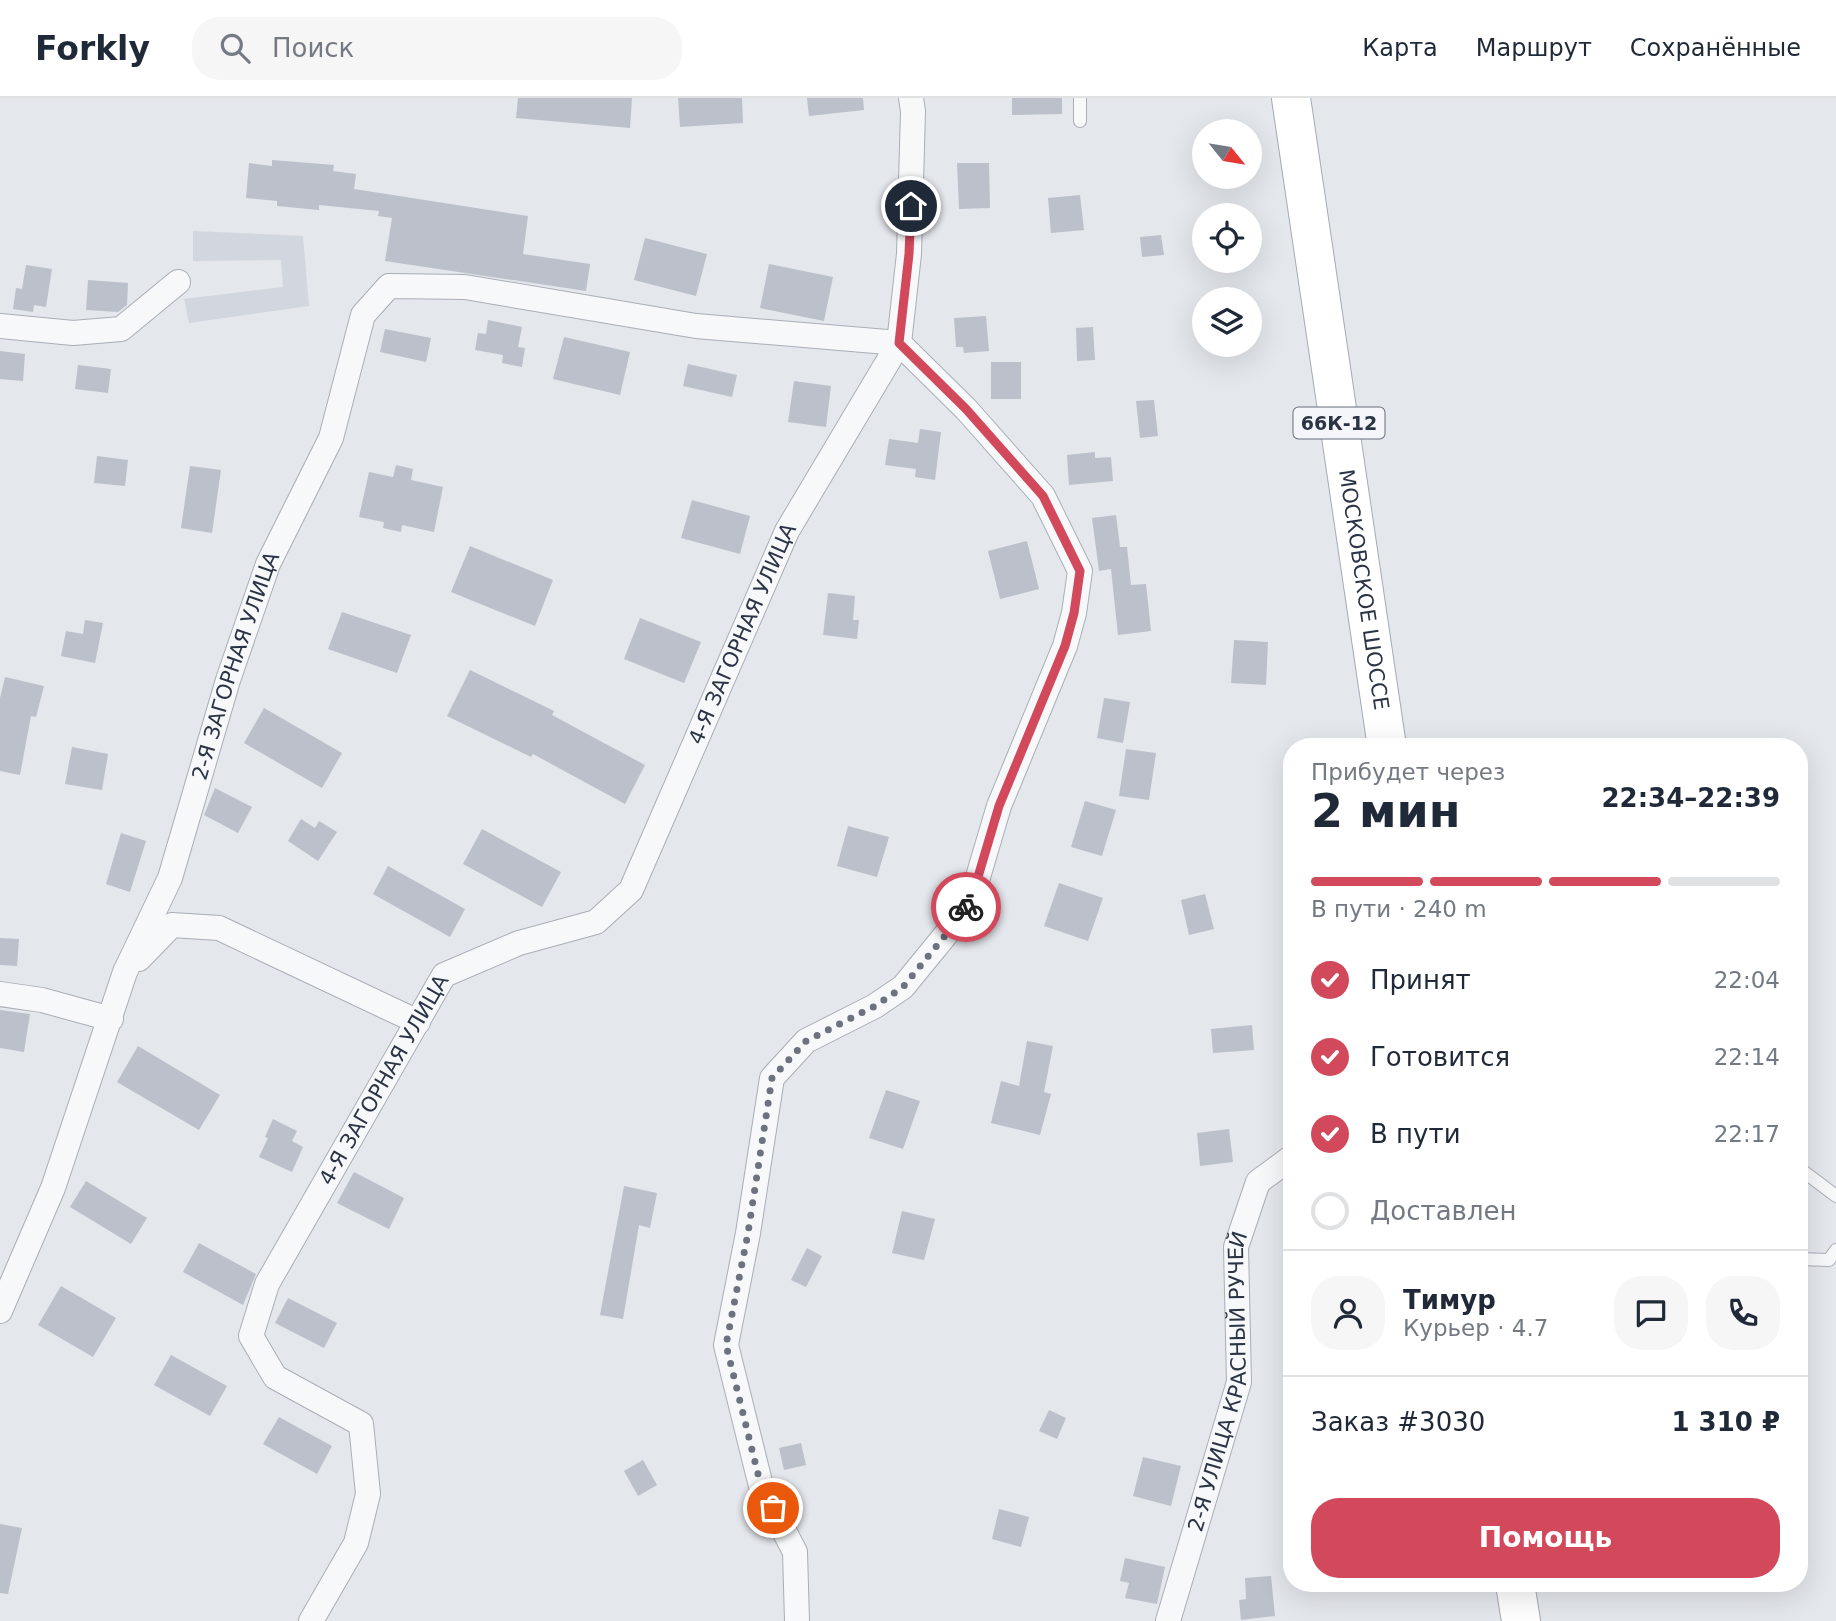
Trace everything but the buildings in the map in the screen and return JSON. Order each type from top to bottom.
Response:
[{"type":"main road","name":"МОСКОВСКОЕ ШОССЕ","points":[[1291,98],[1386,738]]},
{"type":"main road","points":[[1516,1592],[1521,1621]]},
{"type":"street","name":"4-Я ЗАГОРНАЯ УЛИЦА","points":[[311,1621],[356,1543],[368,1494],[361,1424],[275,1377],[251,1336],[267,1283],[444,975],[519,943],[596,922],[631,890],[787,531],[899,343],[909,254],[913,111],[911,98]]},
{"type":"street","points":[[0,326],[73,333],[121,329],[178,282]]},
{"type":"street","name":"2-Я ЗАГОРНАЯ УЛИЦА","points":[[0,1311],[54,1188],[125,972],[170,878],[228,680],[268,565],[331,438],[363,315],[389,286],[465,287],[696,326],[899,343]]},
{"type":"street","points":[[797,1621],[795,1552],[761,1486],[726,1345],[748,1233],[772,1078],[806,1041],[875,1006],[903,987],[961,916],[975,887],[999,806],[1065,646],[1074,613],[1080,571],[1043,496],[966,409],[899,343]]},
{"type":"street","points":[[125,972],[172,925],[219,928],[418,1021]]},
{"type":"street","points":[[0,994],[42,1000],[111,1019]]},
{"type":"street","name":"2-Я УЛИЦА КРАСНЫЙ РУЧЕЙ","points":[[1168,1621],[1239,1382],[1236,1247],[1258,1182],[1283,1164]]},
{"type":"lane","points":[[1080,98],[1080,121]]},
{"type":"lane","points":[[1808,1175],[1836,1196]]},
{"type":"lane","points":[[1808,1259],[1829,1260],[1836,1250]]},
{"type":"shaded area","points":[[193,231],[303,236],[309,306],[189,323],[184,299],[283,287],[281,260],[193,261]]},
{"type":"way so far","points":[[773,1508],[761,1486],[726,1345],[748,1233],[772,1078],[806,1041],[875,1006],[903,987],[966,907]]},
{"type":"route","points":[[911,206],[909,254],[899,343],[966,409],[1043,496],[1080,571],[1074,613],[1065,646],[999,806],[975,887],[966,907]]}]
